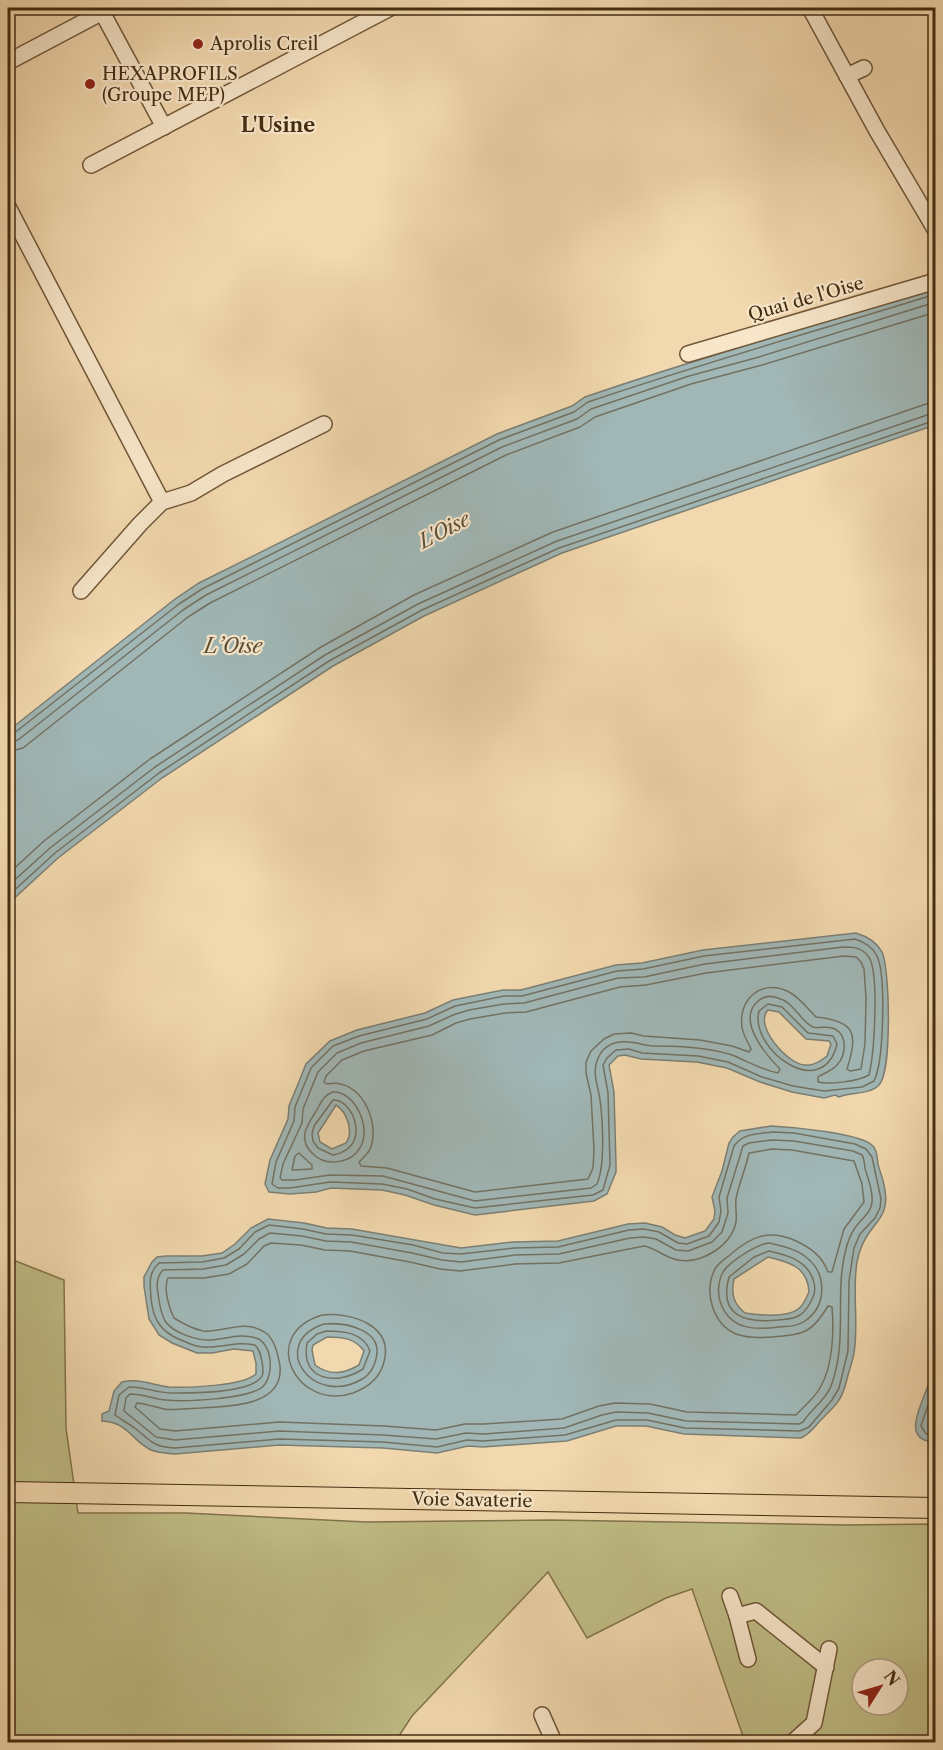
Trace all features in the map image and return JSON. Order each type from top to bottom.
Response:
[{"type":"main road","name":"Voie Savaterie","points":[[8,1492],[936,1508]]},
{"type":"street","points":[[92,165],[390,8]]},
{"type":"street","points":[[810,8],[936,231]]},
{"type":"street","points":[[8,63],[106,10],[164,128]]},
{"type":"street","points":[[847,76],[864,68]]},
{"type":"street","points":[[8,208],[162,502]]},
{"type":"street","name":"Quai de l'Oise","points":[[688,354],[936,281]]},
{"type":"street","points":[[81,591],[162,502],[190,493],[324,424]]},
{"type":"street","points":[[730,1596],[748,1659]]},
{"type":"street","points":[[737,1616],[756,1611],[826,1667]]},
{"type":"street","points":[[793,1743],[814,1723],[829,1649]]},
{"type":"street","points":[[542,1715],[554,1743]]},
{"type":"shaded area","points":[[8,1258],[64,1280],[66,1428],[78,1513],[186,1513],[366,1522],[550,1520],[846,1525],[935,1524],[935,1742],[810,1742],[810,1740],[745,1742],[692,1589],[666,1598],[587,1638],[548,1572],[412,1716],[395,1742],[8,1742]]},
{"type":"water","name":"L’Oise","points":[[935,288],[935,425],[562,553],[424,616],[333,666],[162,778],[58,858],[8,904],[8,731],[175,599],[199,583],[497,434],[572,406],[585,397],[716,354]]},
{"type":"water","points":[[856,933],[874,942],[880,948],[885,962],[888,998],[888,1042],[883,1076],[879,1085],[865,1092],[824,1098],[792,1092],[727,1068],[697,1062],[618,1056],[609,1065],[614,1092],[616,1172],[607,1194],[594,1201],[475,1215],[382,1190],[331,1188],[290,1194],[269,1192],[265,1184],[270,1160],[288,1119],[289,1106],[306,1064],[330,1041],[357,1030],[425,1013],[453,1000],[503,990],[521,990],[616,965],[642,963],[703,950]],"holes":[[[768,1010],[779,1012],[806,1039],[829,1041],[831,1044],[827,1056],[817,1063],[808,1065],[790,1059],[774,1043],[769,1034],[765,1025]],[[336,1105],[346,1117],[349,1133],[346,1143],[332,1149],[320,1142],[318,1133]]]},
{"type":"water","points":[[771,1126],[809,1129],[866,1141],[876,1151],[884,1187],[886,1201],[884,1211],[861,1247],[857,1262],[855,1342],[845,1388],[836,1405],[801,1438],[684,1434],[646,1426],[616,1426],[567,1441],[468,1446],[437,1453],[383,1448],[279,1445],[175,1454],[151,1450],[124,1428],[102,1421],[102,1414],[109,1411],[114,1391],[122,1382],[140,1381],[169,1387],[201,1386],[228,1384],[256,1374],[253,1351],[234,1349],[197,1353],[159,1335],[149,1319],[144,1286],[144,1277],[157,1257],[222,1253],[251,1228],[268,1219],[327,1228],[352,1229],[461,1248],[513,1242],[558,1241],[628,1224],[645,1223],[662,1227],[685,1238],[705,1231],[714,1219],[712,1197],[729,1143],[740,1131]],"holes":[[[768,1257],[783,1261],[801,1271],[808,1284],[809,1292],[802,1306],[787,1314],[745,1313],[734,1298],[734,1279]],[[327,1337],[338,1337],[357,1343],[364,1351],[359,1365],[337,1372],[326,1371],[315,1365],[313,1345]]]},
{"type":"water","points":[[935,1351],[935,1442],[924,1440],[918,1435],[916,1420],[928,1385]]},
{"type":"place","name":"Aprolis Creil","points":[[198,44]]},
{"type":"place","name":"HEXAPROFILS (Groupe MEP)","points":[[90,84]]},
{"type":"district","name":"L'Usine","points":[[278,125]]},
{"type":"water label","name":"L'Oise","points":[[444,530]]}]
